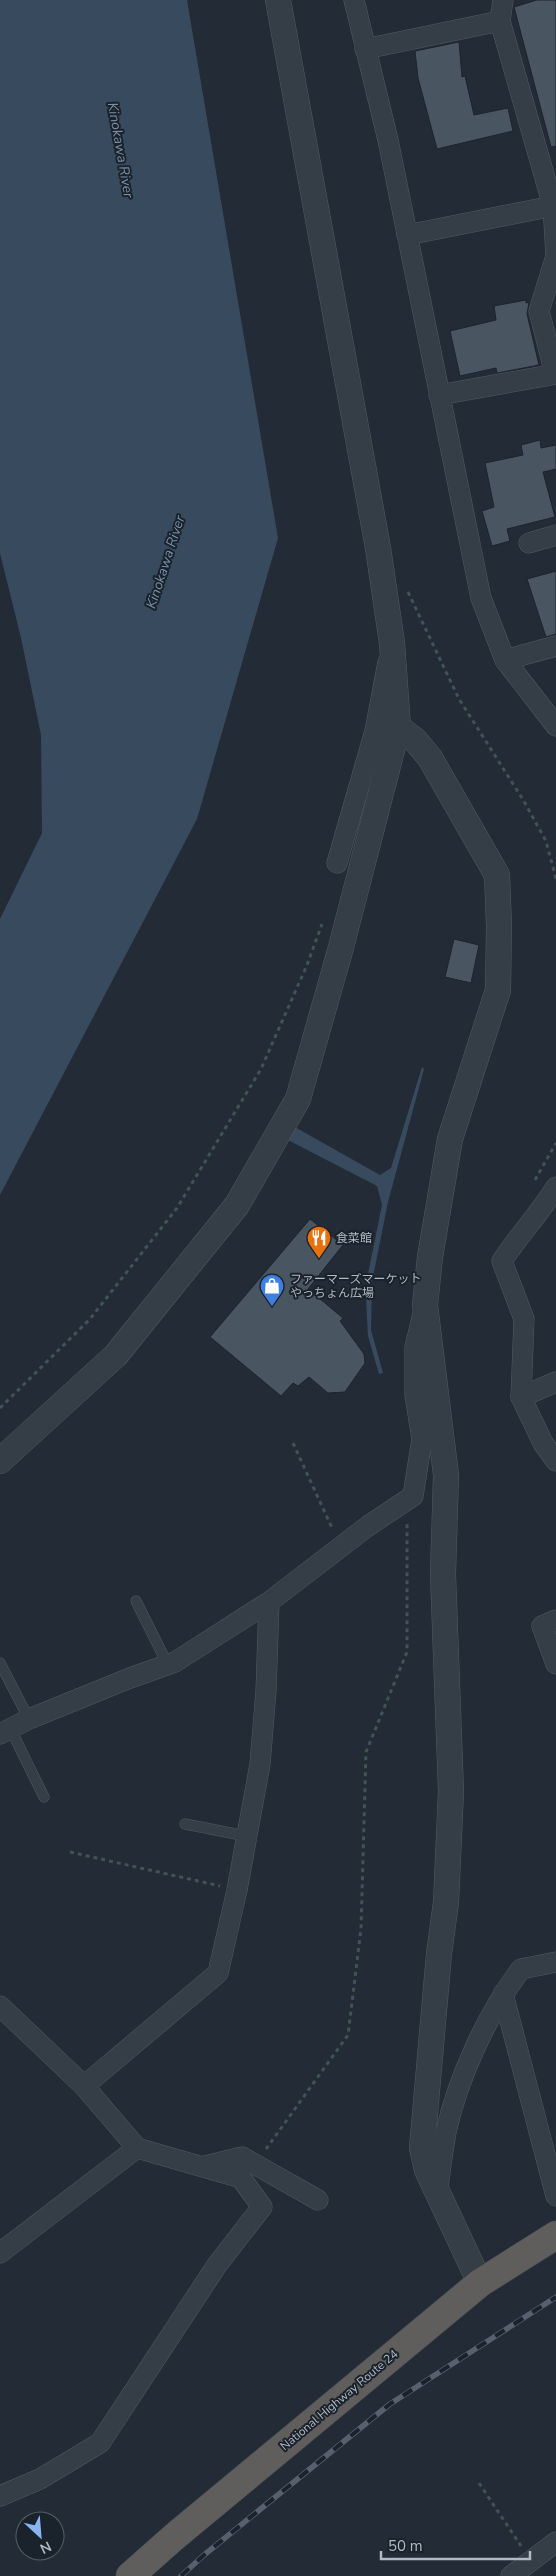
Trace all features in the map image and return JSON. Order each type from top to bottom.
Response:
[{"type":"highway","name":"National Highway Route 24","points":[[130,2576],[174,2537],[480,2283],[556,2235]]},
{"type":"street","points":[[0,1461],[116,1355],[237,1205],[298,1099],[340,951],[398,727],[392,643],[371,511],[278,0]]},
{"type":"street","points":[[354,0],[388,140],[481,598],[504,660],[556,726]]},
{"type":"street","points":[[439,395],[555,374],[539,311],[556,256],[555,205],[500,21],[503,0]]},
{"type":"street","points":[[366,49],[500,21]]},
{"type":"street","points":[[407,235],[555,205]]},
{"type":"street","points":[[529,543],[556,535]]},
{"type":"street","points":[[337,863],[374,731],[392,643]]},
{"type":"street","points":[[504,660],[556,646]]},
{"type":"street","points":[[5,1732],[28,1719],[168,1664],[211,1641],[269,1602],[341,1547],[413,1496],[422,1439],[416,1395],[415,1347],[425,1305],[430,1257],[450,1138],[498,990],[499,926],[497,875],[430,758],[415,740],[398,727]]},
{"type":"street","points":[[556,1187],[544,1207],[522,1232],[502,1261],[524,1319],[521,1398],[543,1443],[556,1462]]},
{"type":"street","points":[[425,1305],[446,1476],[443,1583],[450,1791],[446,1902],[439,1954],[422,2148],[427,2170],[438,2189],[444,2209],[480,2283]]},
{"type":"street","points":[[521,1398],[556,1382]]},
{"type":"street","points":[[84,2086],[218,1973],[237,1890],[260,1764],[266,1692],[269,1602]]},
{"type":"street","points":[[556,1620],[542,1626],[556,1664]]},
{"type":"street","points":[[438,2189],[447,2130],[464,2075],[503,1994],[521,1969],[556,1962]]},
{"type":"street","points":[[503,1994],[555,2193]]},
{"type":"street","points":[[0,2496],[40,2479],[100,2443],[217,2266],[262,2207],[241,2178],[137,2148],[84,2086],[1,2010]]},
{"type":"street","points":[[0,2253],[137,2148]]},
{"type":"street","points":[[201,2167],[242,2157],[318,2200]]},
{"type":"street","points":[[511,2576],[556,2542]]},
{"type":"lane","points":[[136,1601],[168,1664]]},
{"type":"lane","points":[[0,1663],[28,1719]]},
{"type":"lane","points":[[5,1732],[44,1797]]},
{"type":"lane","points":[[185,1824],[246,1836]]},
{"type":"path","points":[[407,590],[459,699],[522,798],[546,841],[556,879]]},
{"type":"path","points":[[0,1408],[90,1319],[177,1208],[262,1069],[307,965],[323,922]]},
{"type":"path","points":[[293,1443],[341,1547]]},
{"type":"path","points":[[255,2164],[348,2035],[361,1929],[366,1752],[407,1652],[407,1515],[413,1496]]},
{"type":"path","points":[[70,1852],[237,1890]]},
{"type":"path","points":[[479,2483],[532,2560]]},
{"type":"water","name":"Kinokawa River","points":[[0,0],[187,0],[278,538],[197,819],[0,1195],[0,919],[42,833],[41,735],[21,638],[0,553]]},
{"type":"water","points":[[422,1067],[424,1069],[388,1202],[372,1282],[371,1330],[383,1373],[379,1374],[368,1336],[366,1299],[368,1274],[382,1205],[377,1186],[286,1139],[293,1126],[380,1175],[391,1168]]},
{"type":"building","points":[[537,0],[556,0],[556,146],[551,147],[514,7]]},
{"type":"building","points":[[459,42],[462,77],[465,76],[474,115],[508,108],[513,131],[437,149],[418,78],[415,51]]},
{"type":"building","points":[[526,300],[526,303],[529,302],[527,314],[539,365],[497,373],[496,368],[460,376],[450,331],[496,320],[494,306]]},
{"type":"building","points":[[540,440],[541,448],[556,445],[556,469],[543,472],[555,517],[507,529],[510,541],[492,546],[482,511],[494,507],[485,463],[523,455],[521,445]]},
{"type":"building","points":[[556,571],[556,634],[546,637],[527,579]]},
{"type":"building","points":[[454,939],[479,945],[471,983],[445,977]]},
{"type":"building","points":[[310,1219],[343,1245],[308,1289],[343,1318],[340,1321],[364,1354],[365,1363],[345,1392],[328,1393],[309,1377],[298,1386],[293,1383],[281,1396],[210,1337]]},
{"type":"railway","points":[[181,2576],[204,2555],[390,2404],[556,2297]]},
{"type":"place","name":"食菜館","points":[[319,1259]]},
{"type":"place","name":"ファーマーズマーケット やっちょん広場","points":[[272,1307]]}]
